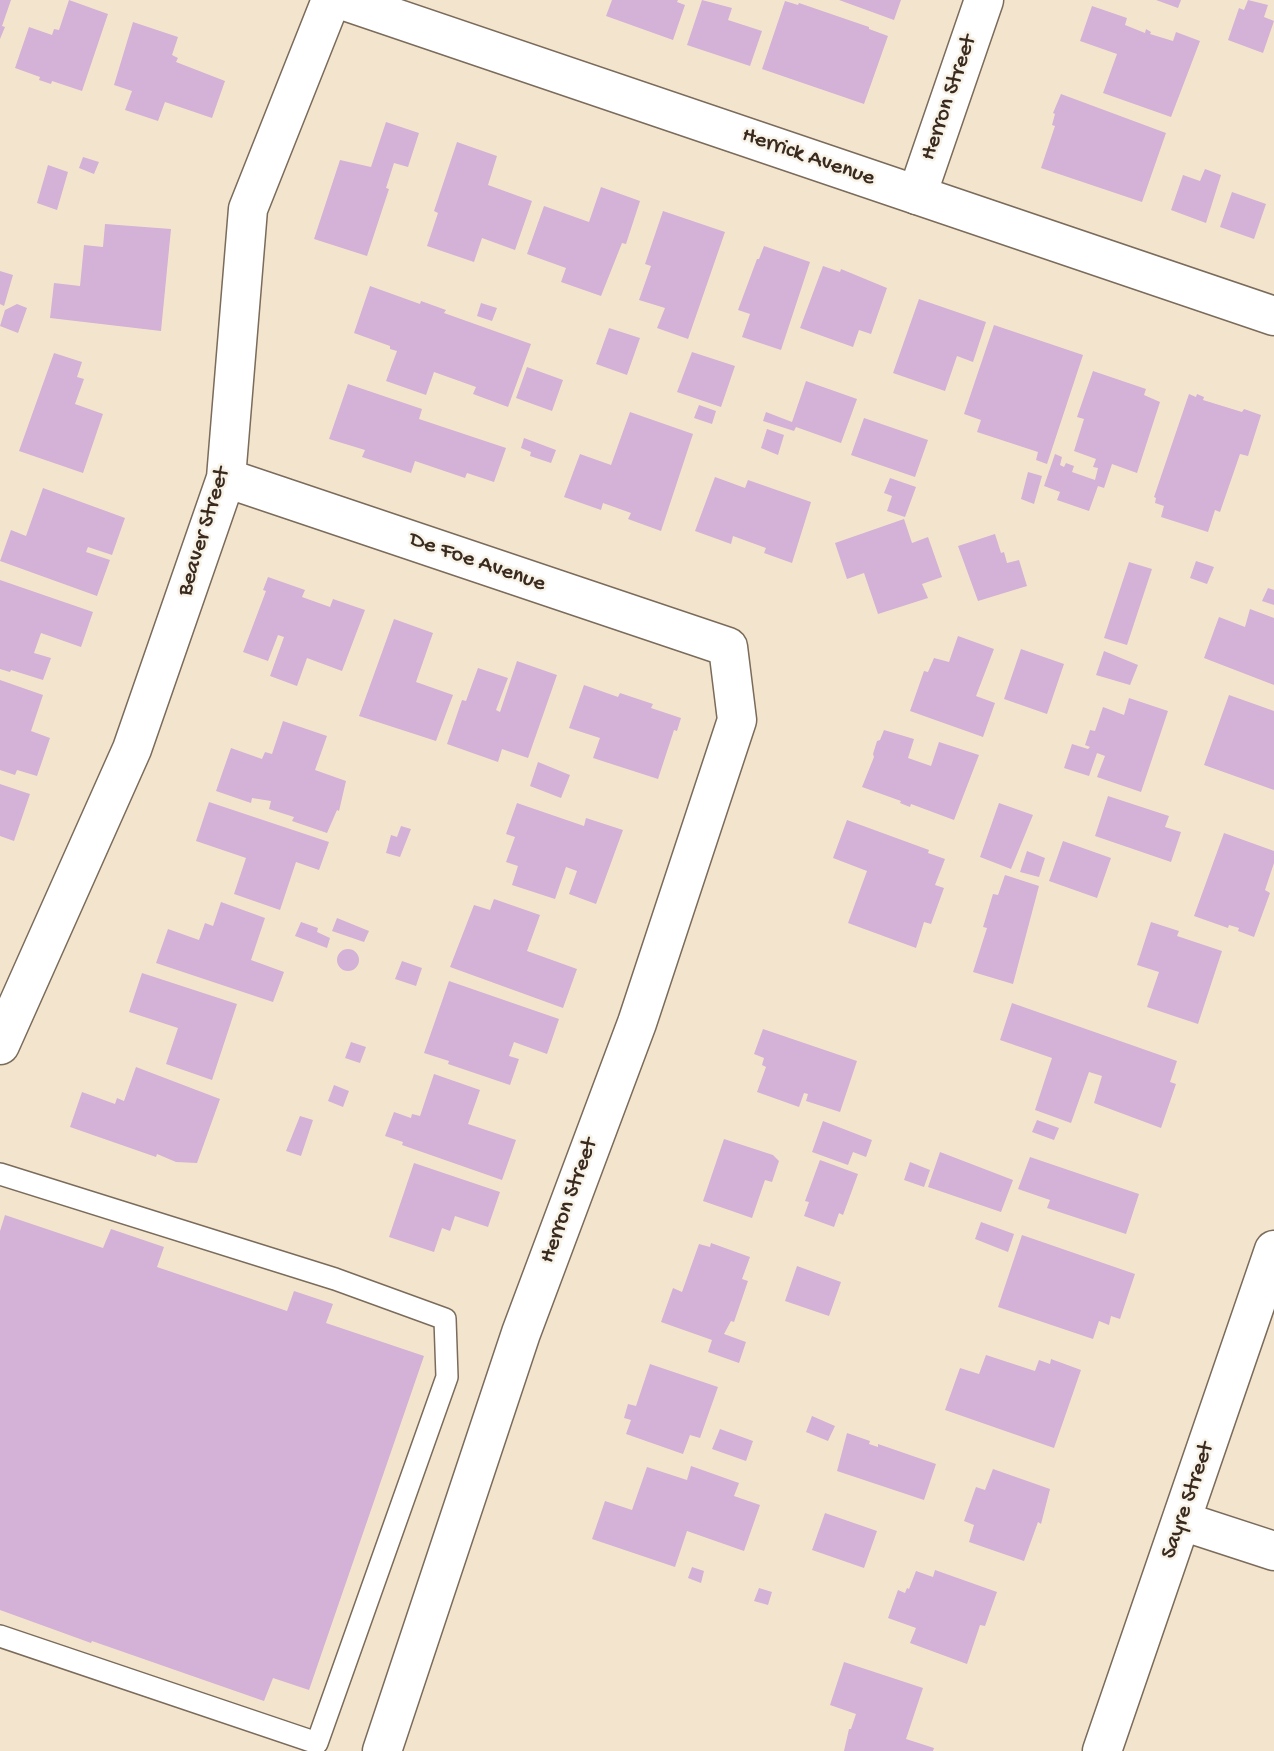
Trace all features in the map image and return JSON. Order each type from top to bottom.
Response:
[{"type":"street","name":"Beaver Street","points":[[0,1045],[132,748],[226,478],[248,209],[331,0]]},
{"type":"street","name":"Herrick Avenue","points":[[342,0],[387,7],[917,195],[1274,316]]},
{"type":"street","name":"Herron Street","points":[[917,195],[984,0]]},
{"type":"street","name":"De Foe Avenue","points":[[226,478],[728,647]]},
{"type":"street","name":"Herron Street","points":[[382,1751],[521,1333],[637,1023],[737,720],[728,647]]},
{"type":"street","name":"Sayre Street","points":[[1102,1751],[1274,1250]]},
{"type":"street","points":[[1182,1521],[1274,1551]]},
{"type":"lane","points":[[0,1174],[335,1279],[445,1319],[447,1377],[317,1743],[0,1636]]},
{"type":"building","points":[[0,0],[11,0],[0,39]]},
{"type":"building","points":[[69,0],[108,14],[82,91],[52,81],[51,84],[39,80],[40,77],[15,68],[29,27],[52,35],[54,29],[59,30]]},
{"type":"building","points":[[612,0],[678,0],[677,2],[685,5],[673,40],[606,16]]},
{"type":"building","points":[[702,0],[732,8],[728,20],[762,31],[750,66],[687,45]]},
{"type":"building","points":[[839,0],[901,0],[894,20]]},
{"type":"building","points":[[1156,0],[1181,0],[1178,8]]},
{"type":"building","points":[[1248,0],[1268,5],[1264,17],[1274,21],[1263,53],[1228,40],[1239,8],[1244,10]]},
{"type":"building","points":[[785,1],[798,5],[799,3],[888,36],[864,104],[762,69]]},
{"type":"building","points":[[1092,6],[1127,18],[1125,25],[1145,33],[1146,29],[1150,34],[1173,41],[1176,32],[1200,41],[1171,117],[1103,93],[1117,54],[1080,41]]},
{"type":"building","points":[[133,22],[178,37],[172,55],[178,58],[176,62],[225,81],[212,118],[165,102],[158,121],[125,110],[132,91],[114,85]]},
{"type":"building","points":[[1061,94],[1166,133],[1142,202],[1041,168],[1055,126],[1052,125],[1053,113]]},
{"type":"building","points":[[386,122],[419,133],[408,167],[394,163],[386,188],[389,189],[367,256],[314,239],[340,160],[371,167]]},
{"type":"building","points":[[457,142],[497,156],[488,185],[532,201],[515,250],[482,238],[474,262],[427,246],[438,213],[434,211]]},
{"type":"building","points":[[83,157],[99,162],[94,174],[79,168]]},
{"type":"building","points":[[48,165],[68,172],[57,210],[37,203]]},
{"type":"building","points":[[1205,169],[1221,175],[1206,223],[1171,210],[1183,175],[1200,181]]},
{"type":"building","points":[[601,187],[640,201],[626,244],[622,243],[601,296],[561,282],[566,268],[527,254],[544,206],[589,222]]},
{"type":"building","points":[[1232,192],[1266,204],[1254,239],[1220,227]]},
{"type":"building","points":[[663,211],[725,232],[688,339],[657,328],[665,308],[639,300],[651,266],[645,264]]},
{"type":"building","points":[[105,224],[171,229],[161,331],[50,318],[54,283],[80,286],[84,245],[103,247]]},
{"type":"building","points":[[764,246],[810,262],[781,350],[742,337],[750,314],[738,310]]},
{"type":"building","points":[[823,266],[840,272],[841,269],[887,288],[871,334],[859,330],[853,347],[800,328]]},
{"type":"building","points":[[0,271],[13,275],[4,306],[0,304]]},
{"type":"building","points":[[370,286],[420,304],[421,301],[446,310],[444,313],[531,344],[508,407],[473,394],[476,387],[434,372],[426,395],[386,381],[397,351],[354,333]]},
{"type":"building","points":[[919,299],[986,322],[973,362],[957,356],[945,391],[893,373]]},
{"type":"building","points":[[481,303],[497,308],[492,321],[477,316]]},
{"type":"building","points":[[17,304],[27,308],[18,333],[0,326],[5,310]]},
{"type":"building","points":[[994,325],[1083,355],[1047,464],[1036,460],[1038,452],[977,432],[981,420],[964,414]]},
{"type":"building","points":[[609,328],[640,338],[627,375],[596,364]]},
{"type":"building","points":[[692,352],[735,366],[721,407],[677,392]]},
{"type":"building","points":[[54,353],[82,362],[77,377],[84,379],[75,404],[103,414],[83,473],[19,451]]},
{"type":"building","points":[[527,367],[563,380],[552,411],[516,398]]},
{"type":"building","points":[[1093,371],[1146,389],[1144,395],[1160,402],[1137,473],[1112,464],[1104,488],[1098,486],[1089,511],[1057,500],[1060,492],[1044,486],[1055,454],[1062,457],[1060,465],[1064,467],[1066,463],[1074,466],[1072,472],[1095,480],[1098,468],[1093,467],[1096,459],[1074,451],[1084,419],[1077,417]]},
{"type":"building","points":[[806,381],[857,399],[841,443],[796,427],[794,431],[763,421],[766,412],[792,422]]},
{"type":"building","points":[[348,384],[422,409],[419,419],[506,448],[494,482],[467,473],[465,478],[415,461],[411,473],[362,457],[365,450],[329,439]]},
{"type":"building","points":[[1189,394],[1196,397],[1197,394],[1204,397],[1203,400],[1242,412],[1244,409],[1261,415],[1248,456],[1240,454],[1220,512],[1215,510],[1208,532],[1161,517],[1164,506],[1155,503],[1154,497]]},
{"type":"building","points":[[699,405],[716,411],[712,424],[694,418]]},
{"type":"building","points":[[630,412],[693,434],[661,531],[628,519],[631,513],[603,503],[601,510],[564,497],[580,454],[611,465]]},
{"type":"building","points":[[864,418],[928,440],[915,477],[851,455]]},
{"type":"building","points":[[767,429],[784,435],[778,455],[761,448]]},
{"type":"building","points":[[524,438],[556,450],[551,463],[530,456],[531,452],[521,448]]},
{"type":"building","points":[[1028,472],[1042,476],[1034,504],[1021,499]]},
{"type":"building","points":[[715,477],[745,488],[748,480],[811,502],[792,563],[764,553],[766,548],[733,536],[731,544],[695,531]]},
{"type":"building","points":[[890,478],[916,487],[905,517],[887,511],[892,496],[884,493]]},
{"type":"building","points":[[43,488],[125,518],[112,555],[88,547],[86,552],[110,560],[97,596],[0,561],[11,530],[26,536]]},
{"type":"building","points":[[904,519],[912,543],[928,537],[942,577],[922,584],[928,598],[878,614],[864,573],[847,579],[835,543]]},
{"type":"building","points":[[995,534],[1007,563],[1019,560],[1027,586],[978,601],[958,546]]},
{"type":"building","points":[[1196,561],[1214,567],[1207,584],[1190,578]]},
{"type":"building","points":[[1129,562],[1152,569],[1127,645],[1104,638]]},
{"type":"building","points":[[268,577],[305,590],[302,597],[330,607],[333,599],[365,610],[342,671],[307,658],[297,686],[270,676],[284,637],[278,635],[268,661],[243,652],[266,591],[263,590]]},
{"type":"building","points":[[0,580],[93,612],[81,647],[41,633],[34,653],[51,658],[43,680],[0,669]]},
{"type":"building","points":[[1268,588],[1274,590],[1274,605],[1262,601]]},
{"type":"building","points":[[1250,609],[1274,618],[1274,685],[1204,658],[1219,617],[1245,627]]},
{"type":"building","points":[[394,619],[433,633],[416,682],[453,695],[436,741],[359,716]]},
{"type":"building","points":[[958,636],[994,649],[976,696],[995,703],[983,737],[910,711],[924,671],[928,672],[934,658],[949,662]]},
{"type":"building","points":[[1021,649],[1064,664],[1047,714],[1004,699]]},
{"type":"building","points":[[1104,651],[1138,665],[1130,685],[1096,675]]},
{"type":"building","points":[[517,661],[557,675],[528,758],[502,749],[498,762],[447,744],[462,700],[466,701],[478,668],[508,678],[496,710],[500,712]]},
{"type":"building","points":[[0,680],[43,695],[31,731],[50,738],[37,776],[17,770],[15,775],[0,770]]},
{"type":"building","points":[[584,685],[618,697],[620,693],[653,704],[651,708],[681,718],[677,731],[674,730],[658,779],[593,758],[600,738],[569,728]]},
{"type":"building","points":[[1229,695],[1274,711],[1274,790],[1204,765]]},
{"type":"building","points":[[1129,698],[1168,711],[1141,792],[1097,777],[1105,756],[1097,753],[1089,776],[1064,768],[1072,744],[1088,749],[1090,747],[1085,745],[1090,730],[1095,731],[1103,707],[1124,715]]},
{"type":"building","points":[[283,721],[327,736],[315,770],[346,781],[339,811],[337,810],[327,833],[292,821],[294,817],[269,809],[271,801],[252,798],[251,803],[216,791],[231,748],[262,759],[265,752],[272,754]]},
{"type":"building","points":[[884,730],[914,739],[908,758],[931,766],[939,742],[979,755],[954,820],[911,804],[910,807],[862,787],[874,757],[877,741]]},
{"type":"building","points":[[538,762],[570,775],[561,798],[530,786]]},
{"type":"building","points":[[0,784],[30,794],[14,841],[0,836]]},
{"type":"building","points":[[1108,796],[1169,816],[1165,827],[1181,832],[1171,862],[1095,836]]},
{"type":"building","points":[[209,802],[329,842],[319,870],[296,862],[280,910],[234,894],[246,858],[196,841]]},
{"type":"building","points":[[517,803],[584,826],[586,818],[623,830],[596,904],[569,894],[577,871],[566,867],[555,899],[512,885],[518,866],[506,862],[515,837],[506,834]]},
{"type":"building","points":[[999,803],[1033,815],[1011,869],[980,857]]},
{"type":"building","points":[[847,820],[929,850],[928,853],[945,859],[935,885],[944,888],[931,924],[924,922],[916,948],[848,923],[867,871],[833,858]]},
{"type":"building","points":[[401,826],[411,829],[400,857],[386,853],[391,835],[397,837]]},
{"type":"building","points":[[1224,833],[1274,851],[1274,863],[1265,890],[1270,893],[1254,937],[1238,931],[1239,928],[1229,925],[1228,928],[1194,916]]},
{"type":"building","points":[[1063,841],[1111,858],[1097,898],[1049,881]]},
{"type":"building","points":[[1027,851],[1045,858],[1039,877],[1020,872]]},
{"type":"building","points":[[1005,875],[1039,886],[1013,984],[973,972],[987,928],[983,927],[993,894],[998,895]]},
{"type":"building","points":[[494,899],[540,915],[527,951],[577,969],[563,1008],[450,967],[474,905],[490,910]]},
{"type":"building","points":[[221,902],[265,918],[251,960],[284,972],[273,1002],[156,963],[168,929],[199,940],[205,923],[213,926]]},
{"type":"building","points":[[337,918],[369,931],[364,942],[332,931]]},
{"type":"building","points":[[301,922],[318,928],[317,932],[330,938],[327,948],[295,936]]},
{"type":"building","points":[[1151,922],[1179,931],[1177,936],[1222,951],[1198,1024],[1147,1007],[1159,972],[1137,965]]},
{"type":"building","points":[[344,949],[352,949],[359,956],[359,964],[352,971],[344,971],[337,964],[337,956]]},
{"type":"building","points":[[402,961],[422,968],[416,986],[395,979]]},
{"type":"building","points":[[142,973],[237,1004],[212,1080],[166,1064],[178,1028],[129,1012]]},
{"type":"building","points":[[449,981],[559,1019],[547,1054],[514,1042],[509,1056],[519,1059],[510,1085],[424,1053]]},
{"type":"building","points":[[1012,1003],[1177,1061],[1170,1082],[1176,1084],[1161,1128],[1094,1103],[1102,1076],[1089,1072],[1071,1123],[1035,1110],[1052,1058],[1000,1040]]},
{"type":"building","points":[[763,1029],[857,1061],[840,1112],[806,1101],[808,1094],[804,1093],[799,1107],[757,1092],[766,1067],[762,1065],[764,1058],[754,1054]]},
{"type":"building","points":[[351,1042],[366,1047],[360,1063],[345,1058]]},
{"type":"building","points":[[136,1067],[220,1099],[197,1163],[176,1162],[157,1154],[156,1157],[70,1127],[82,1092],[115,1104],[117,1098],[124,1101]]},
{"type":"building","points":[[434,1074],[480,1090],[468,1124],[516,1140],[502,1180],[402,1145],[403,1142],[385,1136],[394,1112],[411,1118],[412,1114],[420,1116]]},
{"type":"building","points":[[334,1085],[349,1091],[343,1107],[328,1101]]},
{"type":"building","points":[[300,1116],[313,1120],[301,1156],[286,1151]]},
{"type":"building","points":[[1037,1120],[1059,1128],[1054,1140],[1032,1132]]},
{"type":"building","points":[[823,1121],[872,1140],[866,1157],[853,1152],[848,1165],[812,1152]]},
{"type":"building","points":[[724,1139],[773,1155],[779,1161],[772,1182],[765,1180],[752,1218],[703,1201]]},
{"type":"building","points":[[940,1152],[1013,1180],[1001,1212],[928,1187]]},
{"type":"building","points":[[1030,1157],[1139,1194],[1126,1234],[1047,1208],[1050,1200],[1018,1189]]},
{"type":"building","points":[[820,1160],[858,1174],[843,1215],[839,1213],[834,1227],[804,1216],[809,1202],[805,1201]]},
{"type":"building","points":[[910,1162],[930,1170],[924,1187],[904,1180]]},
{"type":"building","points":[[414,1163],[500,1192],[488,1227],[455,1216],[450,1231],[442,1228],[434,1252],[389,1237]]},
{"type":"building","points":[[5,1215],[103,1248],[111,1229],[164,1247],[157,1267],[287,1311],[294,1291],[333,1304],[326,1323],[424,1356],[309,1690],[273,1678],[264,1701],[0,1610],[0,1231]]},
{"type":"building","points":[[981,1222],[1014,1234],[1008,1252],[975,1239]]},
{"type":"building","points":[[1022,1235],[1135,1274],[1120,1319],[1111,1316],[1109,1325],[1099,1321],[1093,1339],[998,1307]]},
{"type":"building","points":[[711,1243],[750,1257],[742,1279],[748,1281],[734,1322],[731,1321],[724,1334],[746,1342],[739,1363],[708,1352],[712,1340],[661,1322],[673,1288],[682,1292],[699,1244],[710,1247]]},
{"type":"building","points":[[797,1266],[841,1282],[829,1316],[785,1301]]},
{"type":"building","points":[[986,1355],[1035,1371],[1039,1360],[1050,1364],[1051,1359],[1081,1370],[1054,1448],[945,1410],[960,1368],[979,1374]]},
{"type":"building","points":[[650,1364],[718,1387],[700,1438],[690,1435],[683,1454],[626,1434],[631,1420],[624,1418],[628,1404],[636,1406]]},
{"type":"building","points":[[812,1416],[835,1426],[828,1441],[806,1432]]},
{"type":"building","points":[[720,1429],[753,1441],[746,1461],[712,1449]]},
{"type":"building","points":[[847,1433],[870,1441],[869,1444],[878,1447],[878,1444],[936,1464],[924,1500],[837,1471]]},
{"type":"building","points":[[691,1466],[739,1483],[734,1496],[760,1505],[744,1551],[687,1531],[675,1567],[592,1539],[605,1501],[632,1510],[647,1467],[687,1480]]},
{"type":"building","points":[[993,1469],[1050,1489],[1041,1524],[1038,1522],[1024,1561],[969,1542],[974,1525],[964,1521],[976,1487],[985,1490]]},
{"type":"building","points":[[825,1513],[877,1531],[864,1568],[812,1550]]},
{"type":"building","points":[[692,1567],[704,1571],[701,1583],[688,1578]]},
{"type":"building","points":[[935,1570],[997,1592],[985,1626],[980,1625],[967,1664],[910,1643],[916,1628],[888,1618],[898,1590],[905,1593],[907,1588],[909,1589],[916,1571],[933,1577]]},
{"type":"building","points":[[759,1588],[772,1592],[768,1605],[754,1601]]},
{"type":"building","points":[[844,1662],[923,1688],[906,1739],[934,1748],[933,1751],[844,1751],[856,1714],[830,1705]]}]
